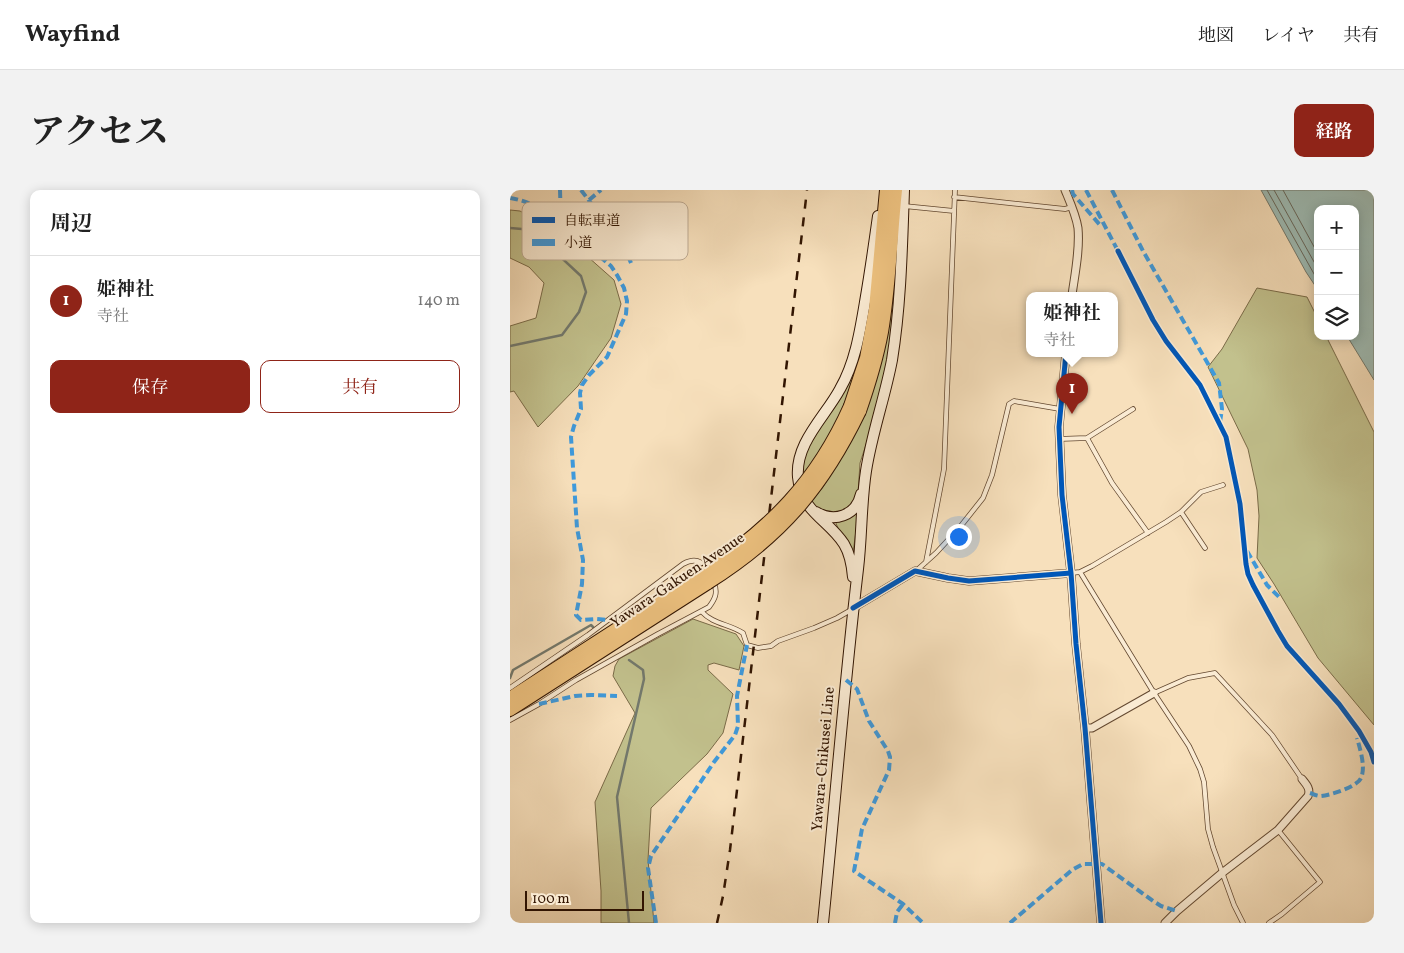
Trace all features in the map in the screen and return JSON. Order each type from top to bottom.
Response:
[{"type":"highway","name":"Yawara-Gakuen Avenue","points":[[510,710],[706,578],[774,518],[808,480],[855,408],[875,309],[892,200],[896,190]]},
{"type":"highway","name":"Yawara-Gakuen Avenue","points":[[510,698],[706,578]]},
{"type":"main road","points":[[853,603],[852,568],[848,552],[839,538],[813,511],[801,492],[798,478],[800,457],[810,436],[840,388],[851,362],[858,340],[878,214],[904,190]]},
{"type":"main road","points":[[813,511],[833,518],[851,511],[858,503],[874,429],[892,362],[898,323],[902,258],[892,200]]},
{"type":"main road","points":[[853,603],[866,471]]},
{"type":"main road","name":"Yawara-Chikusei Line","points":[[824,923],[853,603]]},
{"type":"street","points":[[1065,190],[1078,227],[1078,248],[1072,292]]},
{"type":"street","points":[[1066,357],[1059,438],[1062,495],[1086,728],[1101,923]]},
{"type":"street","points":[[853,603],[915,571],[970,581],[1071,573]]},
{"type":"street","points":[[1086,728],[1092,728],[1154,693]]},
{"type":"street","points":[[1165,923],[1222,873],[1278,830],[1310,793],[1302,779]]},
{"type":"lane","points":[[926,562],[944,469],[954,190]]},
{"type":"lane","points":[[954,197],[1065,209],[1072,208]]},
{"type":"lane","points":[[892,200],[954,211]]},
{"type":"lane","points":[[915,571],[960,527],[983,498],[994,468],[1009,404],[1014,401],[1060,409]]},
{"type":"lane","points":[[1059,438],[1087,438],[1134,409]]},
{"type":"lane","points":[[1087,438],[1112,484],[1148,533]]},
{"type":"lane","points":[[1071,573],[1080,572],[1092,566],[1148,533],[1181,512],[1201,492],[1223,485]]},
{"type":"lane","points":[[1181,512],[1205,548]]},
{"type":"lane","points":[[510,688],[588,635],[690,560],[696,560],[704,565],[711,576],[716,587],[716,594],[710,607],[576,680],[510,720]]},
{"type":"lane","points":[[1080,572],[1154,693],[1189,746],[1200,769],[1204,782],[1208,828],[1213,847],[1234,905],[1243,923]]},
{"type":"lane","points":[[702,612],[714,622],[739,631],[742,633],[747,645],[758,648],[770,646],[778,641],[837,618],[853,603]]},
{"type":"lane","points":[[1154,693],[1188,678],[1215,673],[1272,735],[1302,779]]},
{"type":"lane","points":[[1269,923],[1320,882],[1278,830]]},
{"type":"shaded area","points":[[510,210],[520,211],[522,212],[522,260],[591,260],[614,280],[621,304],[611,338],[578,386],[538,427],[514,391],[510,392],[510,326],[536,318],[544,283],[529,267],[510,258]]},
{"type":"shaded area","points":[[895,259],[898,259],[897,300],[885,378],[860,463],[858,493],[853,506],[837,514],[819,510],[811,502],[823,487],[848,447],[865,411]]},
{"type":"shaded area","points":[[1257,288],[1307,297],[1314,311],[1314,340],[1328,340],[1374,432],[1374,725],[1318,658],[1257,558],[1259,516],[1257,490],[1248,449],[1208,367],[1222,349]]},
{"type":"shaded area","points":[[867,307],[862,359],[838,421],[802,479],[804,453],[836,400]]},
{"type":"shaded area","points":[[859,508],[853,553],[841,535],[835,521]]},
{"type":"shaded area","points":[[693,619],[736,634],[744,646],[739,670],[714,663],[708,665],[708,670],[733,694],[723,733],[707,754],[651,808],[648,860],[654,923],[601,923],[601,891],[595,802],[635,713],[613,676],[615,666],[619,659]]},
{"type":"water","points":[[1261,190],[1374,190],[1374,380],[1349,340],[1359,340],[1359,205],[1314,205],[1314,284]]},
{"type":"waterway","points":[[510,228],[522,229]]},
{"type":"waterway","points":[[510,346],[562,335],[579,312],[586,292],[581,276],[564,260]]},
{"type":"waterway","points":[[510,678],[513,670],[591,625],[593,627]]},
{"type":"waterway","points":[[629,660],[643,670],[644,679],[617,797],[629,923]]},
{"type":"railway","points":[[717,923],[730,850],[807,190]]},
{"type":"marked path","points":[[560,190],[560,202]]},
{"type":"marked path","points":[[581,190],[590,202]]},
{"type":"marked path","points":[[589,200],[601,190]]},
{"type":"marked path","points":[[1072,190],[1073,194],[1100,225]]},
{"type":"marked path","points":[[1086,190],[1118,251]]},
{"type":"marked path","points":[[1112,190],[1143,251],[1219,383],[1222,409],[1220,422]]},
{"type":"marked path","points":[[510,198],[525,202]]},
{"type":"marked path","points":[[604,260],[611,266],[624,288],[627,301],[626,314],[607,357],[582,385],[580,393],[581,409],[571,437],[577,528],[583,560],[582,584],[576,615],[581,620],[608,620]]},
{"type":"marked path","points":[[1247,551],[1267,585],[1280,598]]},
{"type":"marked path","points":[[656,923],[648,868],[651,856],[714,762],[735,735],[738,726],[737,696],[747,645]]},
{"type":"marked path","points":[[846,680],[857,689],[869,721],[890,757],[889,770],[862,829],[854,871],[903,904],[923,923]]},
{"type":"marked path","points":[[539,704],[575,696],[617,696]]},
{"type":"marked path","points":[[1310,793],[1321,796],[1331,794],[1359,781],[1363,763],[1357,738]]},
{"type":"marked path","points":[[1010,923],[1072,870],[1083,864],[1102,864],[1153,901],[1161,906],[1177,911]]},
{"type":"marked path","points":[[895,923],[897,912],[903,904]]},
{"type":"cycle path","points":[[1118,251],[1153,320],[1166,341],[1200,385],[1226,437],[1240,504],[1246,564],[1253,585],[1287,646],[1339,704],[1359,731],[1371,752],[1374,762]]},
{"type":"cycle path","points":[[1066,357],[1059,427],[1062,495],[1071,573],[1101,923]]},
{"type":"cycle path","points":[[853,608],[915,571],[969,581],[1071,573]]},
{"type":"place","name":"姫神社","points":[[1072,414]]}]
